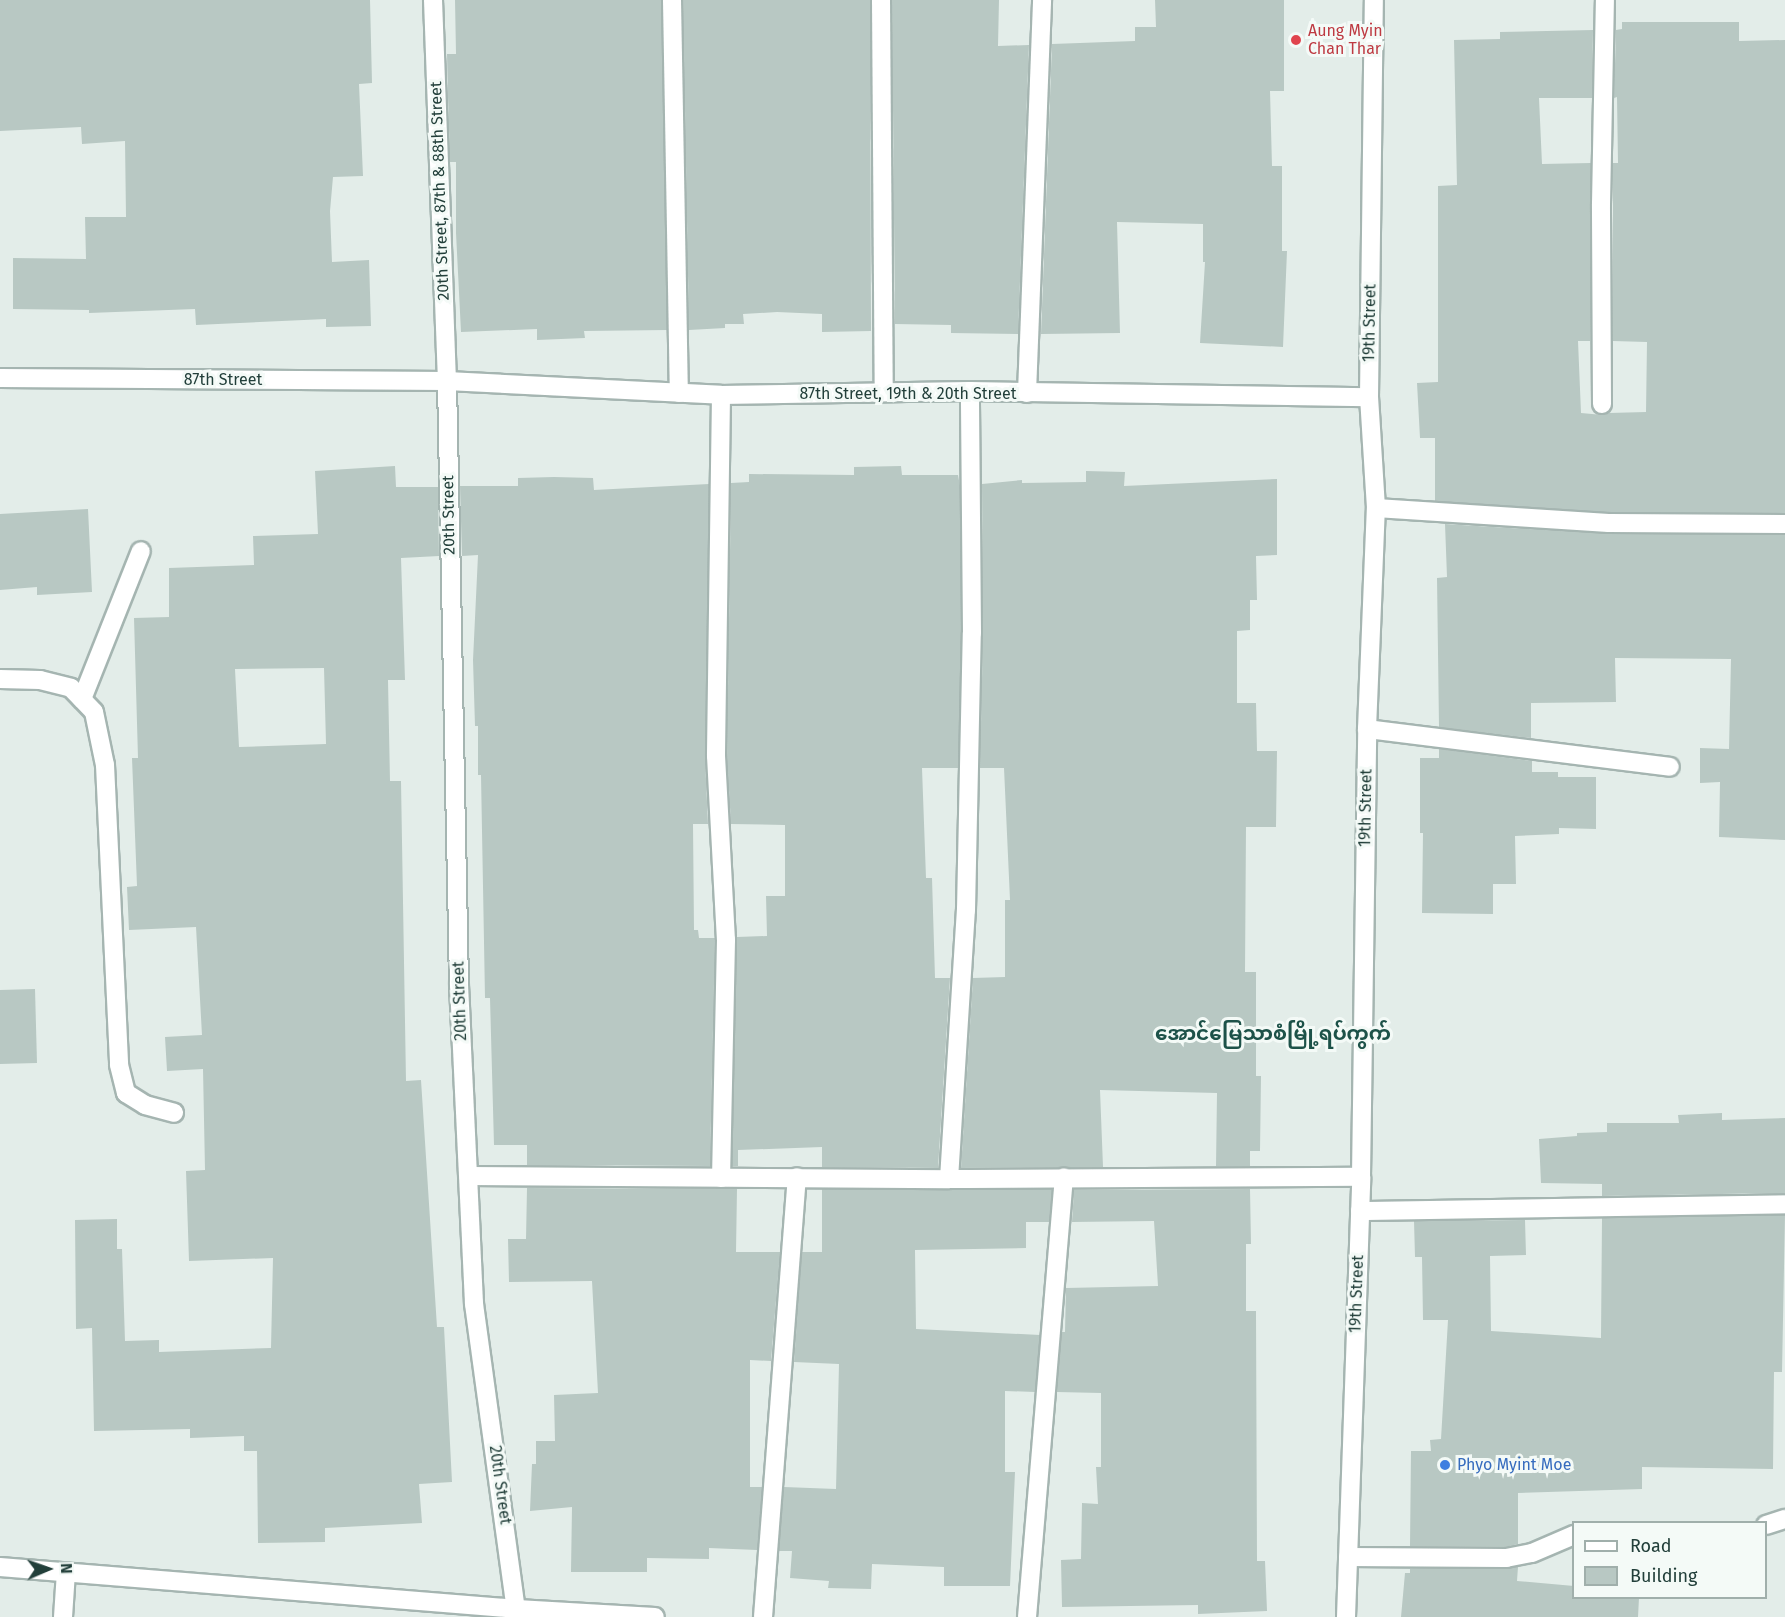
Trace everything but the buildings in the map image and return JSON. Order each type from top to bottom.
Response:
[{"type":"street","name":"20th Street, 87th & 88th Street","points":[[433,0],[447,381]]},
{"type":"street","points":[[672,0],[679,393]]},
{"type":"street","points":[[881,0],[884,392]]},
{"type":"street","points":[[1027,393],[1042,0]]},
{"type":"street","name":"19th Street","points":[[1346,1617],[1361,1177],[1367,729],[1376,508],[1369,397],[1374,0]]},
{"type":"street","points":[[1602,404],[1601,204],[1605,0]]},
{"type":"street","name":"87th Street","points":[[0,378],[447,381]]},
{"type":"street","name":"87th Street, 19th & 20th Street","points":[[447,381],[721,395],[970,391],[1369,397]]},
{"type":"street","name":"20th Street","points":[[447,381],[459,985],[474,1304],[517,1613]]},
{"type":"street","points":[[949,1179],[966,910],[972,633],[970,391]]},
{"type":"street","points":[[721,395],[716,756],[726,940],[721,1178]]},
{"type":"street","points":[[1376,508],[1609,523],[1785,524]]},
{"type":"street","points":[[82,699],[141,551]]},
{"type":"street","points":[[0,679],[40,680],[71,688],[94,712],[105,765],[119,1065],[126,1093],[145,1105],[174,1113]]},
{"type":"street","points":[[1367,729],[1670,767]]},
{"type":"street","points":[[469,1176],[949,1179],[1361,1177]]},
{"type":"street","points":[[763,1617],[797,1177]]},
{"type":"street","points":[[1027,1617],[1064,1178]]},
{"type":"street","points":[[1360,1211],[1785,1204]]},
{"type":"street","points":[[1767,1525],[1785,1519]]},
{"type":"street","points":[[1348,1557],[1506,1558],[1532,1554],[1572,1536]]},
{"type":"street","points":[[0,1566],[517,1613],[655,1617]]},
{"type":"street","points":[[63,1617],[66,1572]]},
{"type":"place","name":"Aung Myin Chan Thar","points":[[1296,40]]},
{"type":"place","name":"Phyo Myint Moe","points":[[1445,1465]]},
{"type":"district","name":"အောင်မြေသာစံမြို့ရပ်ကွက်","points":[[1273,1033]]}]
